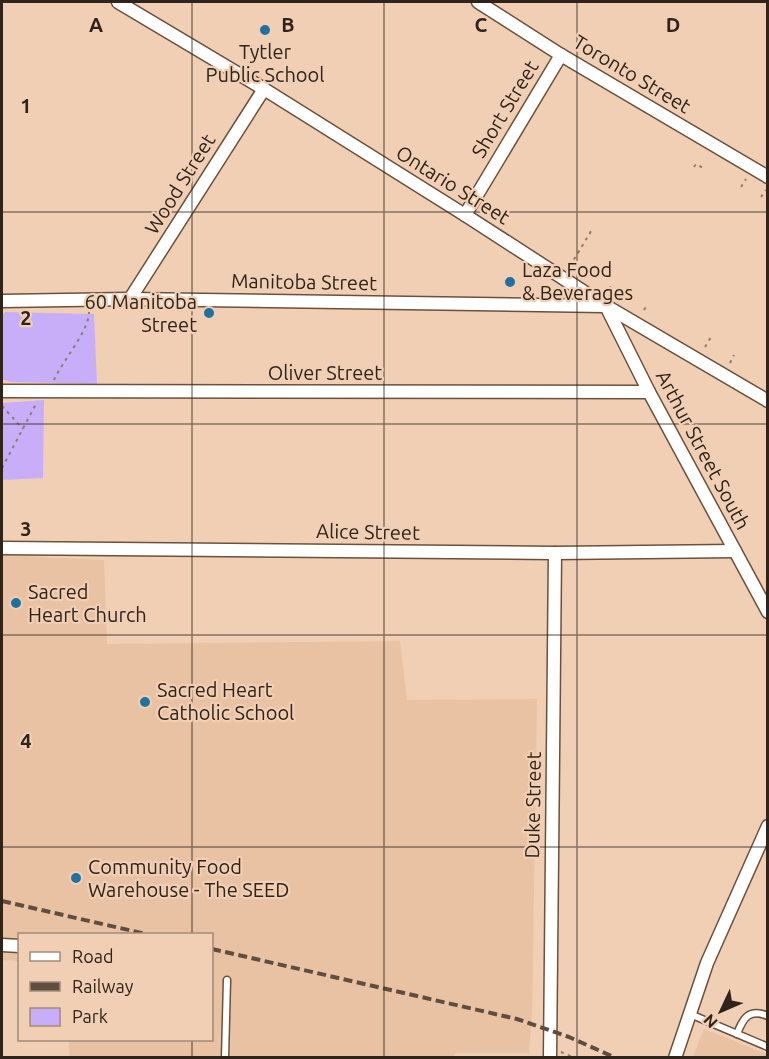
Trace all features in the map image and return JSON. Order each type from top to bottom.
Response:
[{"type":"street","name":"Ontario Street","points":[[117,2],[264,89],[465,214],[606,306],[768,400]]},
{"type":"street","name":"Toronto Street","points":[[478,2],[767,183]]},
{"type":"street","name":"Short Street","points":[[465,214],[561,55]]},
{"type":"street","name":"Wood Street","points":[[130,299],[264,89]]},
{"type":"street","name":"Manitoba Street","points":[[2,301],[130,299],[606,306]]},
{"type":"street","name":"Arthur Street South","points":[[606,306],[649,392],[768,612]]},
{"type":"street","name":"Oliver Street","points":[[2,391],[649,392]]},
{"type":"street","name":"Alice Street","points":[[2,548],[555,553],[735,551]]},
{"type":"street","name":"Duke Street","points":[[550,1058],[555,553]]},
{"type":"street","points":[[675,1058],[707,963],[768,826]]},
{"type":"street","points":[[2,945],[18,946]]},
{"type":"lane","points":[[225,1058],[227,980]]},
{"type":"lane","points":[[737,1034],[744,1020],[751,1014],[759,1012],[768,1016]]},
{"type":"lane","points":[[689,1014],[768,1047]]},
{"type":"path","points":[[694,167],[696,164],[703,168]]},
{"type":"path","points":[[741,187],[748,176]]},
{"type":"path","points":[[761,197],[767,183]]},
{"type":"path","points":[[570,266],[593,228]]},
{"type":"path","points":[[609,289],[613,283]]},
{"type":"path","points":[[626,300],[630,294]]},
{"type":"path","points":[[644,310],[647,305]]},
{"type":"path","points":[[53,391],[53,383],[58,371],[88,321],[89,312]]},
{"type":"path","points":[[705,347],[711,337]]},
{"type":"path","points":[[730,363],[734,355]]},
{"type":"path","points":[[2,468],[39,399]]},
{"type":"path","points":[[2,406],[23,429]]},
{"type":"shaded area","points":[[2,555],[104,560],[107,644],[400,641],[407,700],[537,699],[532,1014],[529,1053],[455,1053],[454,1058],[69,1057],[69,1041],[213,1041],[213,933],[18,933],[18,961],[2,960]]},
{"type":"shaded area","points":[[704,1029],[767,1054],[767,1057],[693,1057]]},
{"type":"green space","points":[[5,312],[94,314],[97,384],[10,382],[2,379],[3,314]]},
{"type":"green space","points":[[44,400],[43,478],[2,480],[2,403]]},
{"type":"railway","points":[[2,901],[142,933]]},
{"type":"railway","points":[[213,949],[517,1019],[569,1037],[616,1058]]},
{"type":"place","name":"Tytler Public School","points":[[265,30]]},
{"type":"place","name":"Laza Food & Beverages","points":[[510,282]]},
{"type":"place","name":"60 Manitoba Street","points":[[209,313]]},
{"type":"place","name":"Sacred Heart Church","points":[[16,603]]},
{"type":"place","name":"Sacred Heart Catholic School","points":[[145,702]]},
{"type":"place","name":"Community Food Warehouse - The SEED","points":[[76,878]]}]
